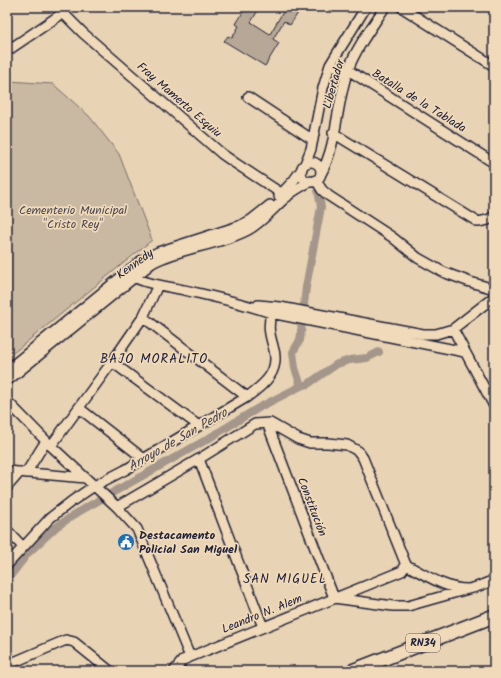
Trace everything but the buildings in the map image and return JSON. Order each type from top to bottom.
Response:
[{"type":"highway","name":"RN34","points":[[352,671],[494,616]]},
{"type":"street","name":"Libertador","points":[[303,166],[313,140],[323,88],[330,65],[366,7]]},
{"type":"street","name":"Libertador","points":[[316,178],[328,157],[348,70],[356,52],[385,7]]},
{"type":"street","points":[[401,7],[494,66]]},
{"type":"street","points":[[7,51],[65,10]]},
{"type":"street","name":"Fray Mamerto Esquiu","points":[[65,10],[83,33],[222,154],[284,195]]},
{"type":"street","name":"Batalla de la Tablada","points":[[330,65],[348,70],[494,163]]},
{"type":"street","points":[[248,97],[313,140]]},
{"type":"street","points":[[333,133],[478,222],[488,220],[494,216]]},
{"type":"street","points":[[311,162],[317,164],[320,169],[316,178],[304,178],[301,172],[303,166],[311,162]]},
{"type":"street","name":"Kennedy","points":[[7,381],[152,263],[162,258],[236,236],[249,230],[264,219],[284,195],[303,166]]},
{"type":"street","points":[[316,178],[322,190],[329,196],[392,237],[418,258],[443,272],[494,289]]},
{"type":"street","name":"Kennedy","points":[[7,370],[142,260],[158,252],[245,223],[284,195],[316,178]]},
{"type":"street","points":[[126,272],[135,278],[158,285],[243,303],[277,312],[422,334],[436,334],[453,329],[494,297]]},
{"type":"street","points":[[7,487],[49,444],[79,408],[143,317],[158,285]]},
{"type":"street","points":[[7,566],[50,518],[72,501],[97,489],[264,385],[272,374],[275,360],[269,325],[277,312]]},
{"type":"street","points":[[306,316],[465,352]]},
{"type":"street","points":[[143,317],[247,397]]},
{"type":"street","points":[[453,329],[494,406]]},
{"type":"street","points":[[112,362],[199,426]]},
{"type":"street","points":[[7,402],[49,444],[118,507],[137,529],[190,657]]},
{"type":"street","points":[[79,408],[144,459]]},
{"type":"street","points":[[118,507],[255,424],[270,423],[298,439],[310,443],[347,445],[358,451],[363,458],[406,565],[449,586],[468,590]]},
{"type":"street","name":"Constitución","points":[[270,423],[269,428],[334,598]]},
{"type":"street","points":[[199,459],[264,627]]},
{"type":"street","points":[[7,471],[86,478]]},
{"type":"street","points":[[7,530],[23,547]]},
{"type":"street","name":"Leandro N. Alem","points":[[174,671],[183,660],[402,571],[406,565]]},
{"type":"street","points":[[334,598],[392,606],[408,606],[468,590],[494,580]]},
{"type":"street","points":[[7,666],[66,640],[74,642],[110,671]]},
{"type":"green space","name":"Cementerio Municipal \"Cristo Rey\"","points":[[7,82],[53,84],[89,116],[119,154],[152,240],[7,358]]},
{"type":"waterway","points":[[301,386],[295,368],[293,352],[300,340],[306,287],[321,207],[318,190]]},
{"type":"waterway","name":"Arroyo de San Pedro","points":[[7,580],[28,553],[56,527],[80,511],[206,440],[260,407],[301,386],[308,384],[337,364],[350,360],[367,358],[379,352]]},
{"type":"place","name":"Destacamento Policial San Miguel","points":[[126,542]]},
{"type":"district","name":"BAJO MORALITO","points":[[154,359]]},
{"type":"district","name":"SAN MIGUEL","points":[[285,579]]}]
